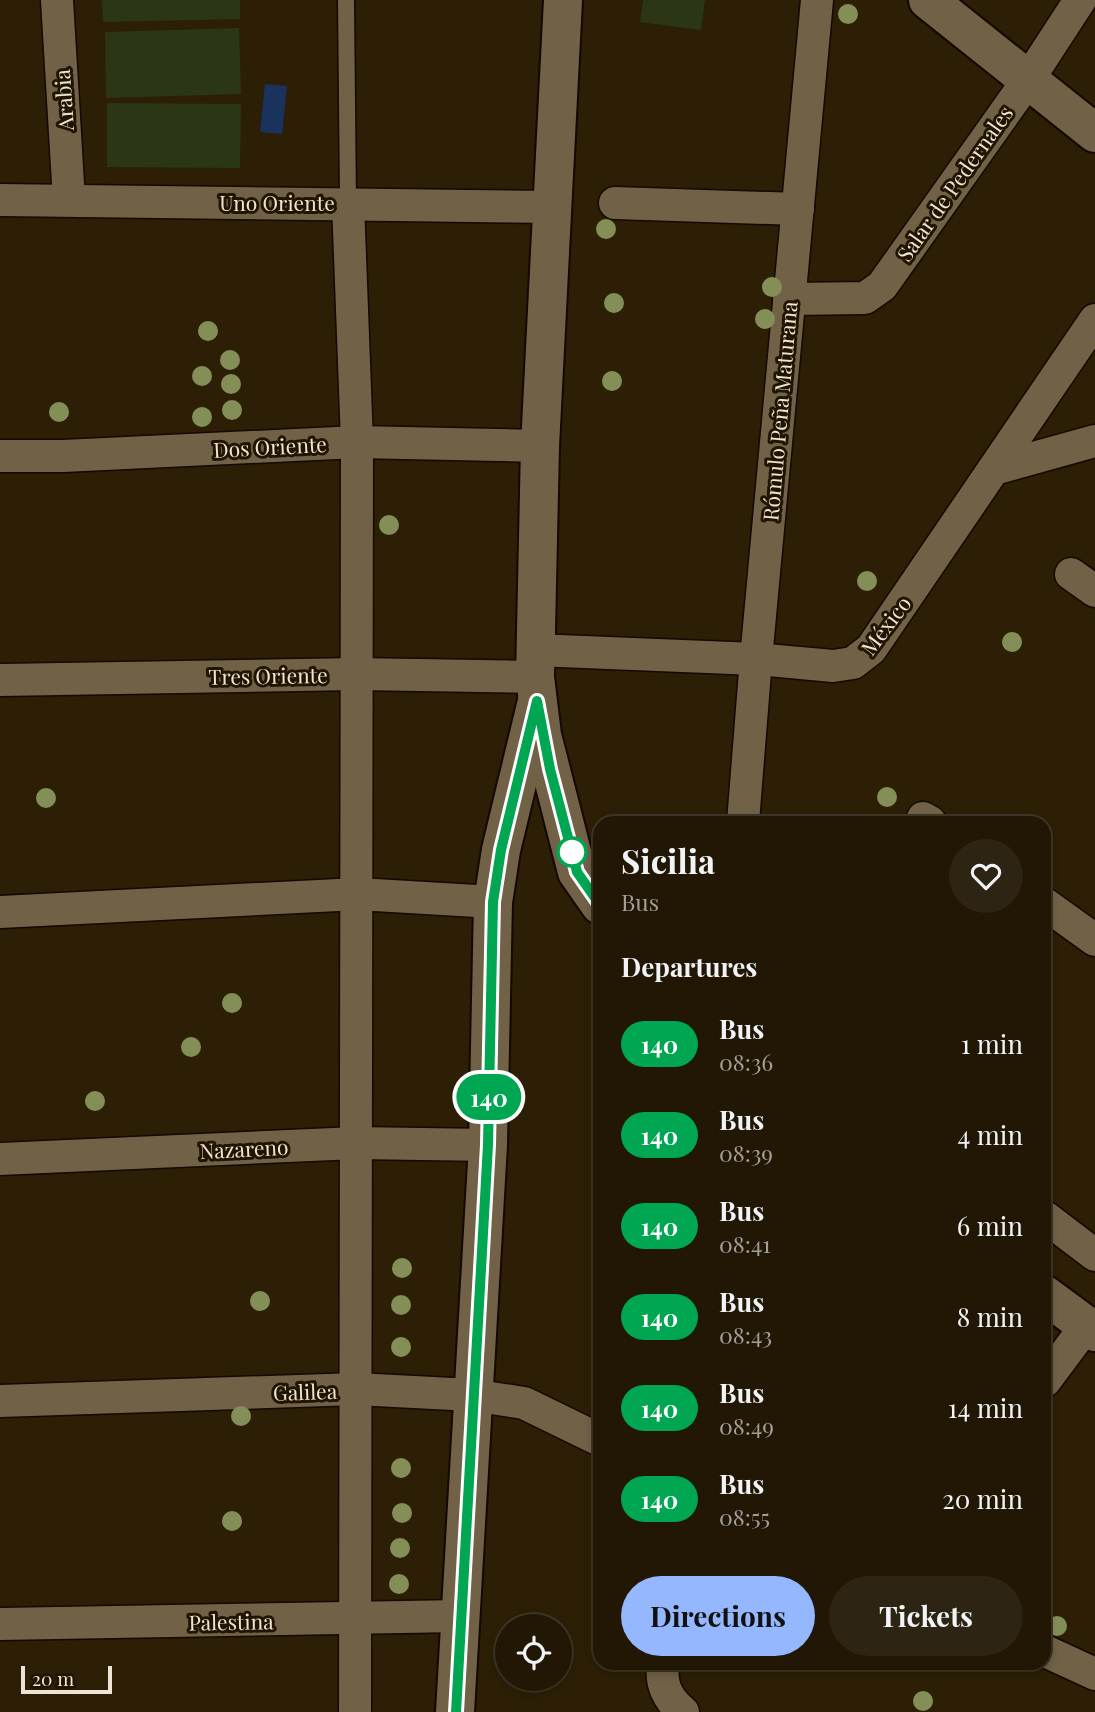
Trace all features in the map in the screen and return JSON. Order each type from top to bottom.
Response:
[{"type":"main road","points":[[563,0],[540,446],[536,676],[550,769],[577,872],[593,895]]},
{"type":"main road","points":[[928,0],[1095,133]]},
{"type":"main road","points":[[456,1712],[488,1145],[493,902],[536,676]]},
{"type":"main road","points":[[1051,1299],[1091,1329]]},
{"type":"street","name":"Arabia","points":[[57,0],[69,201]]},
{"type":"street","name":"Rómulo Peña Maturana","points":[[743,816],[817,0]]},
{"type":"street","name":"Salar de Pedernales","points":[[789,299],[855,299],[874,293],[1028,80],[1080,0]]},
{"type":"street","name":"Uno Oriente","points":[[0,200],[554,207]]},
{"type":"street","points":[[348,203],[357,442],[355,1712]]},
{"type":"street","points":[[615,203],[798,209]]},
{"type":"street","name":"México","points":[[536,676],[756,659],[833,666],[853,663],[863,657],[1095,320]]},
{"type":"street","points":[[994,469],[1095,441]]},
{"type":"street","name":"Dos Oriente","points":[[0,456],[63,456],[357,442],[540,446]]},
{"type":"street","name":"Tres Oriente","points":[[0,680],[357,674],[536,676]]},
{"type":"street","points":[[0,912],[358,894],[493,902]]},
{"type":"street","points":[[1051,908],[1095,940]]},
{"type":"street","name":"Nazareno","points":[[0,1159],[356,1143],[488,1145]]},
{"type":"street","points":[[1051,1222],[1095,1255]]},
{"type":"street","points":[[1051,1374],[1091,1329]]},
{"type":"street","name":"Galilea","points":[[0,1401],[356,1389],[472,1395],[524,1403],[593,1437]]},
{"type":"street","name":"Palestina","points":[[0,1624],[462,1616]]},
{"type":"street","points":[[1051,1654],[1095,1674]]},
{"type":"street","points":[[664,1670],[666,1692],[683,1712]]},
{"type":"lane","points":[[346,0],[348,203]]},
{"type":"green space","points":[[102,0],[240,0],[240,19],[103,22]]},
{"type":"green space","points":[[643,0],[705,0],[701,30],[640,22]]},
{"type":"green space","points":[[239,28],[241,94],[106,98],[105,32]]},
{"type":"green space","points":[[107,103],[241,104],[240,168],[107,167]]},
{"type":"water","points":[[265,84],[287,86],[282,134],[260,132]]},
{"type":"bus line","name":"140","points":[[456,1712],[488,1145],[493,902],[501,850],[537,701],[542,735],[577,872],[593,895]]}]
